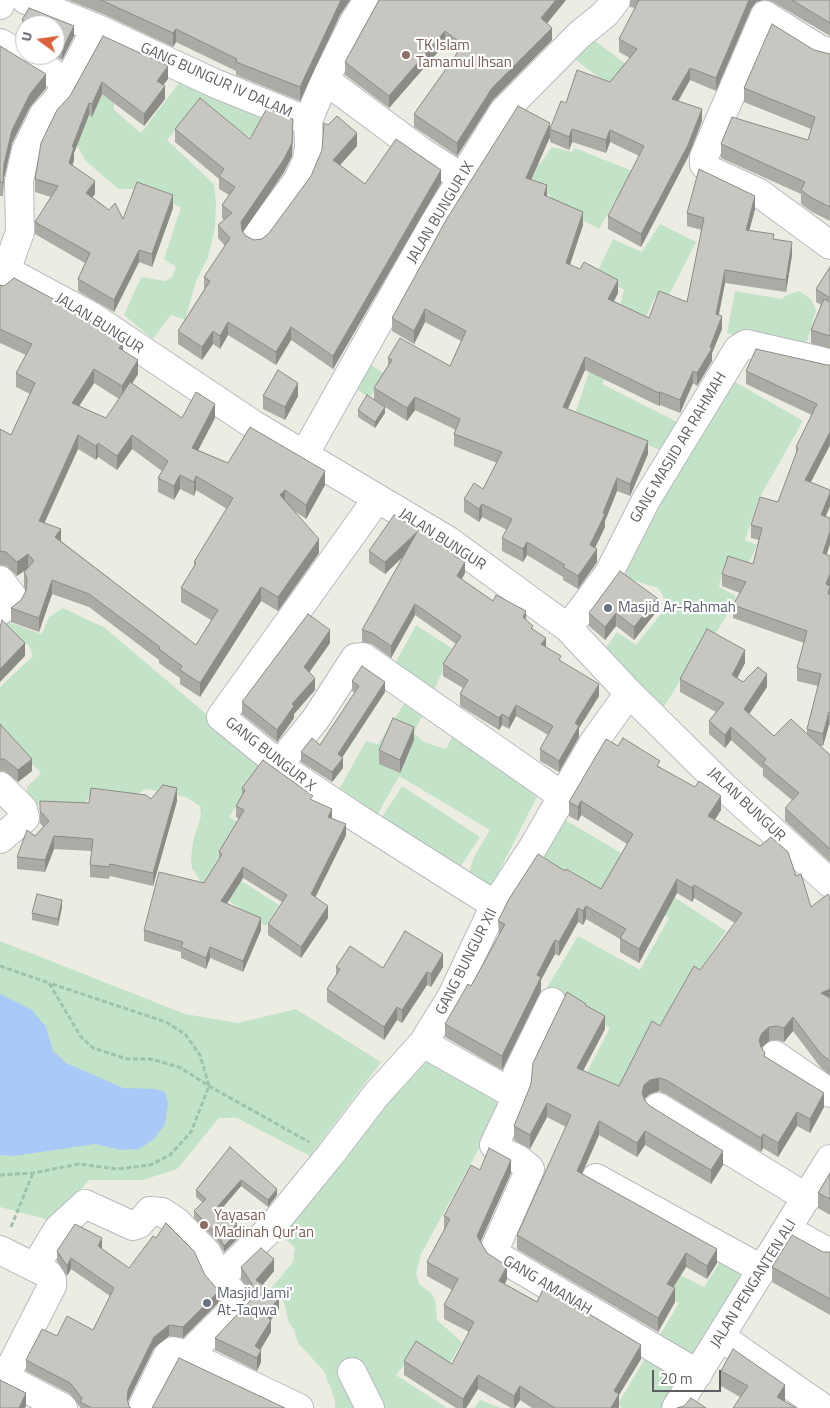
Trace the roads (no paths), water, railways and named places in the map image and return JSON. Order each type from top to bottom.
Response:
[{"type":"street","points":[[0,5],[2,0]]},
{"type":"street","name":"GANG BUNGUR IV DALAM","points":[[26,0],[96,28],[214,83],[308,121],[325,80],[354,22],[368,0]]},
{"type":"street","name":"JALAN BUNGUR IX","points":[[304,455],[461,177],[503,112],[558,59],[579,35],[605,14],[616,0]]},
{"type":"street","points":[[830,53],[819,49],[762,8],[708,148],[704,164],[709,170],[759,193],[830,245]]},
{"type":"street","points":[[2,274],[20,232],[19,181],[26,150],[44,114],[57,100],[68,82],[96,28]]},
{"type":"street","points":[[0,43],[68,82]]},
{"type":"street","points":[[325,80],[422,152],[461,177]]},
{"type":"street","points":[[256,237],[298,180],[307,160],[309,146],[308,121]]},
{"type":"street","name":"JALAN BUNGUR","points":[[2,274],[91,316],[254,425],[449,541],[568,628],[629,693],[724,787],[830,883]]},
{"type":"street","name":"GANG MASJID AR RAHMAH","points":[[568,628],[608,573],[646,500],[738,349],[746,344],[830,364]]},
{"type":"street","name":"GANG BUNGUR X","points":[[377,499],[221,717],[279,764],[354,816],[495,905]]},
{"type":"street","points":[[0,580],[12,596],[10,602],[0,611]]},
{"type":"street","points":[[279,764],[315,720],[355,658],[364,657],[561,795]]},
{"type":"street","name":"GANG BUNGUR XII","points":[[219,1279],[269,1230],[376,1095],[423,1043],[451,998],[495,905],[532,849],[561,795],[616,709],[629,693]]},
{"type":"street","points":[[0,786],[23,809],[25,818],[0,839]]},
{"type":"street","points":[[423,1043],[508,1091],[513,1098],[518,1090],[517,1074],[552,1002]]},
{"type":"street","points":[[774,1055],[830,1093]]},
{"type":"street","name":"GANG AMANAH","points":[[513,1098],[512,1107],[494,1145],[498,1150],[518,1159],[530,1169],[494,1252],[698,1374]]},
{"type":"street","points":[[658,1107],[807,1198]]},
{"type":"street","name":"JALAN PENGANTEN ALI","points":[[676,1408],[829,1165]]},
{"type":"street","points":[[596,1178],[763,1270]]},
{"type":"street","points":[[35,1267],[58,1229],[85,1204],[133,1226],[139,1224],[150,1211],[162,1212],[177,1222],[208,1253],[219,1279],[234,1294],[237,1302],[235,1308],[188,1355]]},
{"type":"street","points":[[788,1230],[830,1253]]},
{"type":"street","points":[[0,1251],[48,1274],[52,1280],[50,1293],[2,1376],[63,1408]]},
{"type":"street","points":[[721,1337],[823,1408]]},
{"type":"street","points":[[142,1408],[170,1352],[178,1351],[299,1408]]},
{"type":"street","points":[[352,1372],[370,1408]]},
{"type":"water","points":[[0,994],[32,1010],[46,1027],[53,1051],[66,1063],[123,1088],[155,1089],[165,1092],[168,1103],[165,1124],[154,1139],[139,1149],[121,1150],[95,1144],[14,1156],[0,1155]]},
{"type":"place","name":"TK Islam Tamamul Ihsan","points":[[406,55]]},
{"type":"place","name":"Masjid Ar-Rahmah","points":[[608,608]]},
{"type":"place","name":"Yayasan Madinah Qur'an","points":[[204,1225]]},
{"type":"place","name":"Masjid Jami' At-Taqwa","points":[[207,1303]]}]
